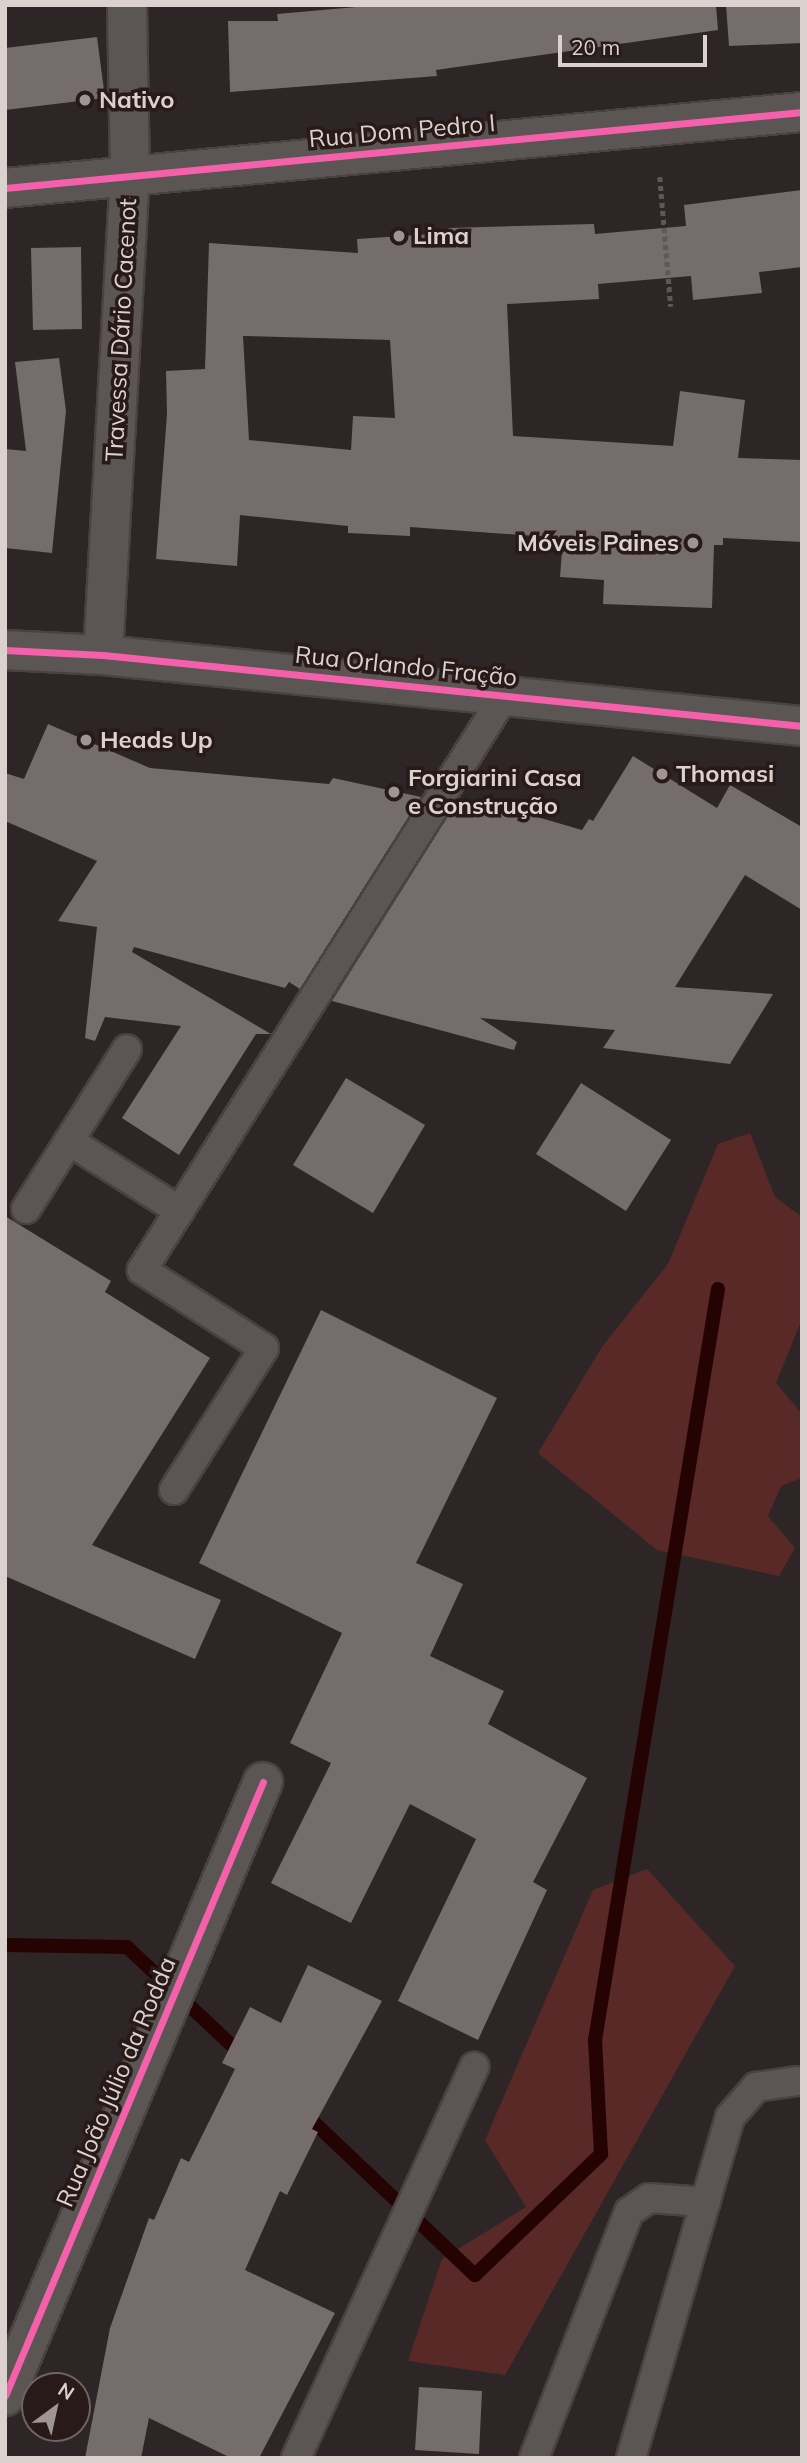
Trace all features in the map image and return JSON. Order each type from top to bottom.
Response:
[{"type":"street","name":"Travessa Dário Cacenot","points":[[103,655],[130,177],[127,5]]},
{"type":"street","name":"Rua Dom Pedro I","points":[[5,188],[802,112]]},
{"type":"street","name":"Rua Orlando Fração","points":[[5,650],[103,655],[802,726]]},
{"type":"street","name":"Rua João Júlio da Rodda","points":[[5,2396],[263,1782]]},
{"type":"lane","points":[[174,1490],[264,1348],[142,1270],[505,695]]},
{"type":"lane","points":[[26,1209],[127,1049]]},
{"type":"lane","points":[[69,1141],[180,1211]]},
{"type":"lane","points":[[296,2458],[474,2067]]},
{"type":"lane","points":[[631,2458],[730,2117],[756,2087],[797,2081]]},
{"type":"lane","points":[[534,2458],[629,2212],[649,2198],[706,2202]]},
{"type":"path","points":[[660,177],[671,307]]},
{"type":"shaded area","points":[[750,1133],[775,1197],[802,1217],[802,1319],[776,1383],[802,1414],[802,1478],[781,1486],[768,1516],[795,1548],[779,1576],[657,1550],[538,1453],[602,1347],[668,1264],[718,1144]]},
{"type":"shaded area","points":[[647,1869],[735,1966],[505,2375],[408,2361],[442,2259],[526,2207],[485,2140],[593,1890]]},
{"type":"building","points":[[379,5],[716,5],[718,30],[436,70],[437,76],[230,92],[228,21],[278,21],[277,14]]},
{"type":"building","points":[[726,5],[802,5],[802,43],[729,46]]},
{"type":"building","points":[[97,37],[105,98],[5,110],[5,48]]},
{"type":"building","points":[[802,190],[802,267],[759,272],[762,293],[693,300],[691,276],[598,284],[599,299],[507,304],[513,436],[673,446],[680,391],[745,400],[738,458],[802,460],[802,542],[723,538],[723,545],[714,545],[712,608],[603,604],[604,580],[560,577],[563,538],[410,527],[410,536],[348,533],[348,526],[240,515],[237,566],[156,559],[167,414],[166,371],[205,369],[209,243],[358,253],[357,239],[448,233],[448,228],[594,224],[595,234],[686,226],[684,205]],"holes":[[[243,336],[390,340],[395,418],[353,416],[351,450],[249,440]]]},
{"type":"building","points":[[81,247],[82,329],[33,330],[31,248]]},
{"type":"building","points":[[59,358],[66,411],[52,553],[5,548],[5,449],[26,451],[15,362]]},
{"type":"building","points":[[48,724],[150,768],[329,784],[333,778],[421,797],[300,989],[289,982],[285,988],[134,947],[132,952],[271,1034],[256,1034],[179,1155],[122,1118],[181,1026],[105,1017],[95,1041],[85,1038],[97,927],[58,921],[97,861],[5,821],[5,773],[24,779]]},
{"type":"building","points":[[633,756],[717,808],[730,785],[802,827],[802,910],[745,875],[675,987],[773,994],[730,1064],[603,1048],[615,1030],[480,1018],[517,1042],[514,1050],[332,1001],[455,805],[484,811],[489,803],[582,830],[589,819],[593,821]]},
{"type":"building","points":[[346,1078],[425,1125],[373,1213],[293,1165]]},
{"type":"building","points":[[581,1083],[671,1140],[626,1211],[536,1154]]},
{"type":"building","points":[[5,1216],[111,1281],[105,1292],[210,1358],[92,1545],[221,1600],[195,1659],[5,1576]]},
{"type":"building","points":[[321,1310],[497,1398],[416,1563],[463,1584],[430,1656],[504,1691],[488,1724],[587,1778],[533,1882],[547,1890],[478,2040],[398,2001],[476,1839],[410,1804],[351,1923],[271,1883],[331,1763],[290,1743],[342,1633],[199,1563]]},
{"type":"building","points":[[308,1965],[382,2001],[312,2129],[318,2132],[287,2195],[280,2191],[245,2270],[335,2313],[259,2458],[231,2458],[149,2418],[141,2458],[85,2458],[88,2442],[91,2442],[91,2427],[110,2328],[149,2218],[154,2220],[181,2158],[189,2162],[235,2069],[222,2063],[250,2007],[281,2023]]},
{"type":"building","points":[[419,2387],[482,2391],[479,2454],[415,2450]]},
{"type":"waterway","points":[[303,2112],[475,2275],[601,2154],[595,2040],[718,1289]]},
{"type":"waterway","points":[[5,1945],[127,1947],[245,2058]]},
{"type":"cycle path","points":[[5,188],[802,112]]},
{"type":"cycle path","points":[[5,650],[103,655],[802,726]]},
{"type":"cycle path","points":[[5,2396],[263,1782]]},
{"type":"place","name":"Nativo","points":[[85,100]]},
{"type":"place","name":"Lima","points":[[399,236]]},
{"type":"place","name":"Móveis Paines","points":[[693,543]]},
{"type":"place","name":"Heads Up","points":[[86,740]]},
{"type":"place","name":"Thomasi","points":[[662,774]]},
{"type":"place","name":"Forgiarini Casa e Construção","points":[[394,792]]}]
